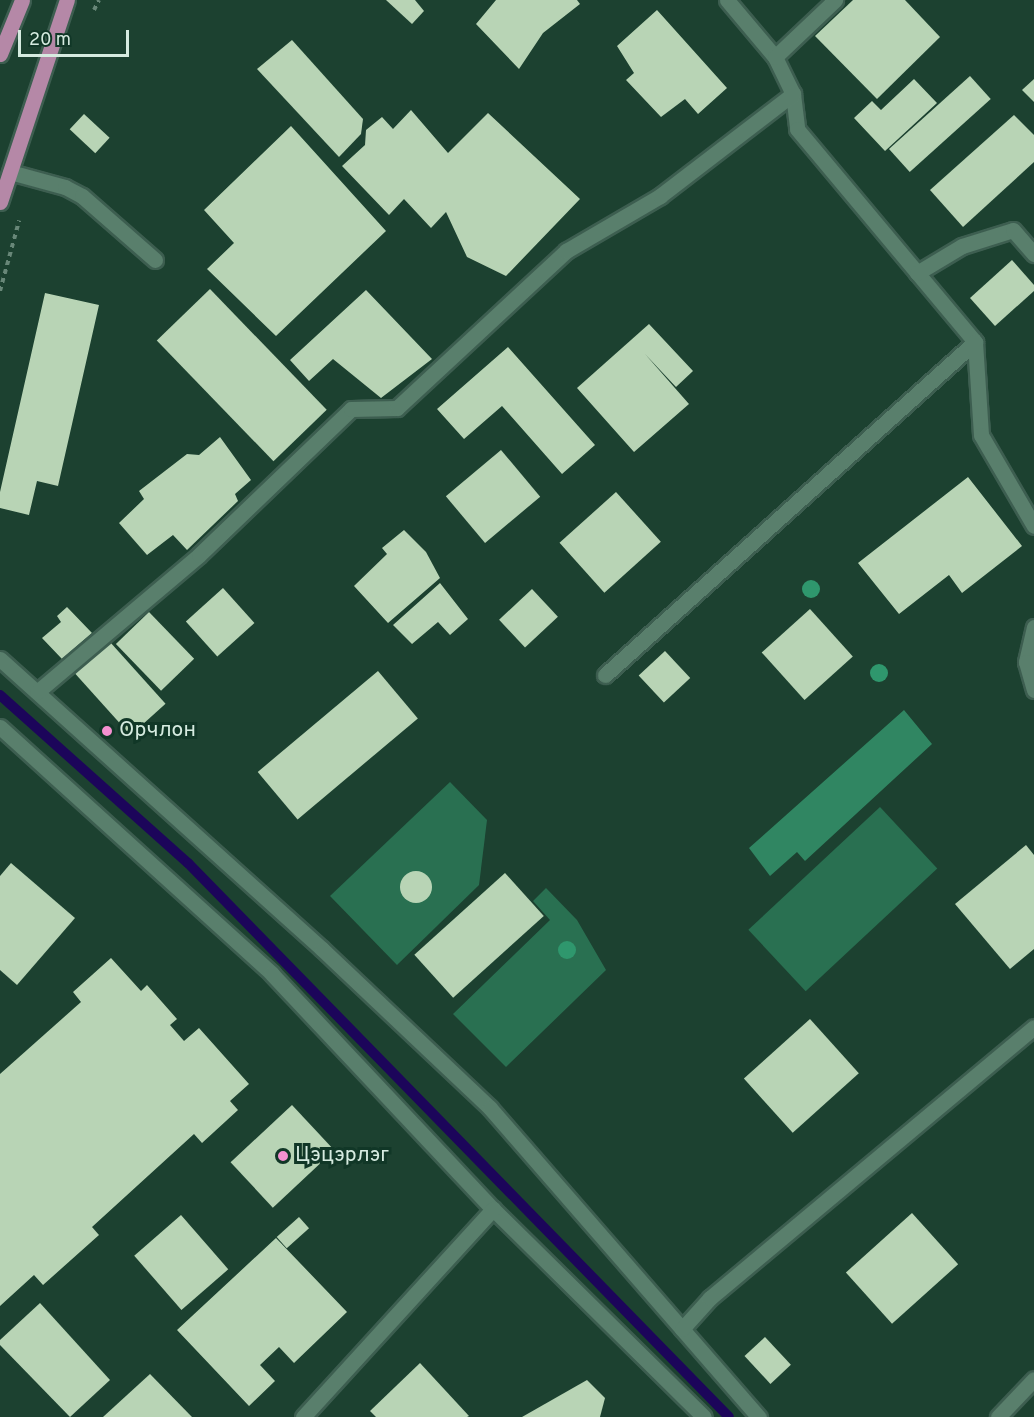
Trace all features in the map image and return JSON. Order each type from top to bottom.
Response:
[{"type":"main road","points":[[0,54],[22,0]]},
{"type":"main road","points":[[0,202],[67,0]]},
{"type":"street","points":[[727,0],[775,57],[793,94],[797,129],[975,342],[981,435],[1034,526]]},
{"type":"street","points":[[775,57],[835,0]]},
{"type":"street","points":[[37,692],[199,555],[351,408],[397,408],[566,251],[660,196],[793,94]]},
{"type":"street","points":[[10,172],[65,188],[82,196],[155,260]]},
{"type":"street","points":[[917,273],[962,246],[1013,230],[1034,254]]},
{"type":"street","points":[[605,675],[975,342]]},
{"type":"street","points":[[1034,627],[1026,662],[1034,690]]},
{"type":"street","points":[[0,658],[322,949],[490,1108],[759,1417]]},
{"type":"street","points":[[0,727],[272,974],[493,1209],[704,1417]]},
{"type":"street","points":[[682,1329],[710,1298],[1034,1027]]},
{"type":"street","points":[[303,1417],[493,1209]]},
{"type":"street","points":[[998,1417],[1034,1379]]},
{"type":"green space","points":[[904,710],[932,744],[805,861],[797,852],[770,876],[749,848]]},
{"type":"green space","points":[[450,782],[487,820],[479,885],[397,965],[330,896]]},
{"type":"green space","points":[[880,807],[937,868],[806,991],[748,930]]},
{"type":"green space","points":[[546,888],[577,920],[606,970],[506,1067],[453,1014],[550,920],[533,901]]},
{"type":"building","points":[[386,0],[415,0],[424,11],[412,24]]},
{"type":"building","points":[[496,0],[577,0],[580,4],[543,33],[519,69],[476,24]]},
{"type":"building","points":[[853,0],[905,0],[940,37],[877,99],[815,36]]},
{"type":"building","points":[[657,10],[727,88],[698,114],[685,99],[661,117],[626,80],[634,73],[617,46]]},
{"type":"building","points":[[292,40],[363,119],[361,134],[339,157],[257,69]]},
{"type":"building","points":[[970,76],[991,99],[910,172],[889,149]]},
{"type":"building","points":[[914,79],[937,103],[885,151],[854,118],[872,101],[881,110]]},
{"type":"building","points":[[1034,79],[1034,102],[1022,90]]},
{"type":"building","points":[[411,110],[448,153],[488,113],[580,199],[506,276],[467,257],[446,212],[431,228],[404,199],[389,215],[342,166],[365,145],[366,130],[382,117],[393,129]]},
{"type":"building","points":[[84,114],[110,138],[95,153],[70,129]]},
{"type":"building","points":[[1014,115],[1034,135],[1034,162],[963,227],[930,190]]},
{"type":"building","points":[[291,126],[386,231],[276,336],[207,269],[234,243],[204,210]]},
{"type":"building","points":[[1012,260],[1034,285],[1034,291],[995,326],[970,298]]},
{"type":"building","points":[[210,289],[327,410],[273,461],[157,340]]},
{"type":"building","points":[[366,290],[432,359],[381,398],[333,359],[309,381],[290,360]]},
{"type":"building","points":[[45,293],[99,305],[58,486],[37,481],[29,515],[0,508],[0,492]]},
{"type":"building","points":[[649,324],[693,371],[676,387],[645,354],[689,404],[634,452],[577,388]]},
{"type":"building","points":[[508,347],[595,445],[562,474],[502,406],[464,439],[437,409]]},
{"type":"building","points":[[220,437],[251,480],[235,494],[238,501],[187,550],[173,535],[147,555],[119,523],[144,499],[139,491],[187,454],[199,455]]},
{"type":"building","points":[[501,450],[540,497],[485,543],[446,496]]},
{"type":"building","points":[[968,477],[1022,546],[962,593],[949,575],[899,614],[858,563]]},
{"type":"building","points":[[616,492],[661,542],[604,593],[560,543]]},
{"type":"building","points":[[404,530],[426,552],[440,578],[388,623],[354,586],[387,554],[382,548]]},
{"type":"building","points":[[440,583],[468,619],[450,635],[438,622],[412,644],[393,625]]},
{"type":"building","points":[[223,588],[254,623],[217,656],[186,621]]},
{"type":"building","points":[[532,589],[558,617],[525,647],[499,620]]},
{"type":"building","points":[[67,607],[92,633],[62,659],[42,638],[61,622],[57,616]]},
{"type":"building","points":[[810,609],[853,657],[805,700],[762,652]]},
{"type":"building","points":[[149,612],[194,659],[161,691],[116,644]]},
{"type":"building","points":[[110,642],[166,704],[131,735],[75,673]]},
{"type":"building","points":[[665,651],[690,678],[664,703],[639,676]]},
{"type":"building","points":[[378,671],[418,718],[298,819],[258,772]]},
{"type":"building","points":[[1026,845],[1034,855],[1034,949],[1010,969],[955,904]]},
{"type":"building","points":[[11,863],[75,918],[17,985],[0,970],[0,876]]},
{"type":"building","points":[[416,871],[427,876],[432,887],[427,898],[416,903],[405,898],[400,887],[405,876]]},
{"type":"building","points":[[505,873],[544,916],[453,998],[414,955]]},
{"type":"building","points":[[111,958],[141,991],[147,985],[177,1019],[170,1025],[184,1041],[199,1028],[249,1084],[230,1101],[238,1110],[202,1143],[194,1134],[92,1227],[99,1235],[43,1285],[34,1275],[0,1306],[0,1074],[81,1002],[73,992]]},
{"type":"building","points":[[810,1019],[859,1073],[793,1133],[744,1079]]},
{"type":"building","name":"Цэцэрлэг","points":[[292,1105],[334,1150],[273,1208],[231,1162]]},
{"type":"building","points":[[912,1213],[958,1264],[892,1324],[846,1273]]},
{"type":"building","points":[[181,1215],[228,1269],[181,1310],[134,1256]]},
{"type":"building","points":[[299,1217],[309,1228],[287,1248],[277,1237]]},
{"type":"building","points":[[276,1238],[347,1312],[294,1363],[279,1347],[260,1365],[275,1381],[249,1406],[177,1330]]},
{"type":"building","points":[[40,1303],[110,1380],[70,1417],[0,1345],[0,1340]]},
{"type":"building","points":[[765,1337],[791,1365],[770,1384],[745,1356]]},
{"type":"building","points":[[420,1363],[469,1416],[376,1417],[370,1411]]},
{"type":"building","points":[[150,1374],[192,1417],[103,1417]]},
{"type":"building","points":[[587,1380],[605,1398],[600,1417],[522,1417]]},
{"type":"waterway","points":[[0,695],[188,863],[729,1417]]},
{"type":"place","name":"Орчлон","points":[[107,731]]},
{"type":"place","name":"Цэцэрлэг","points":[[283,1156]]}]
